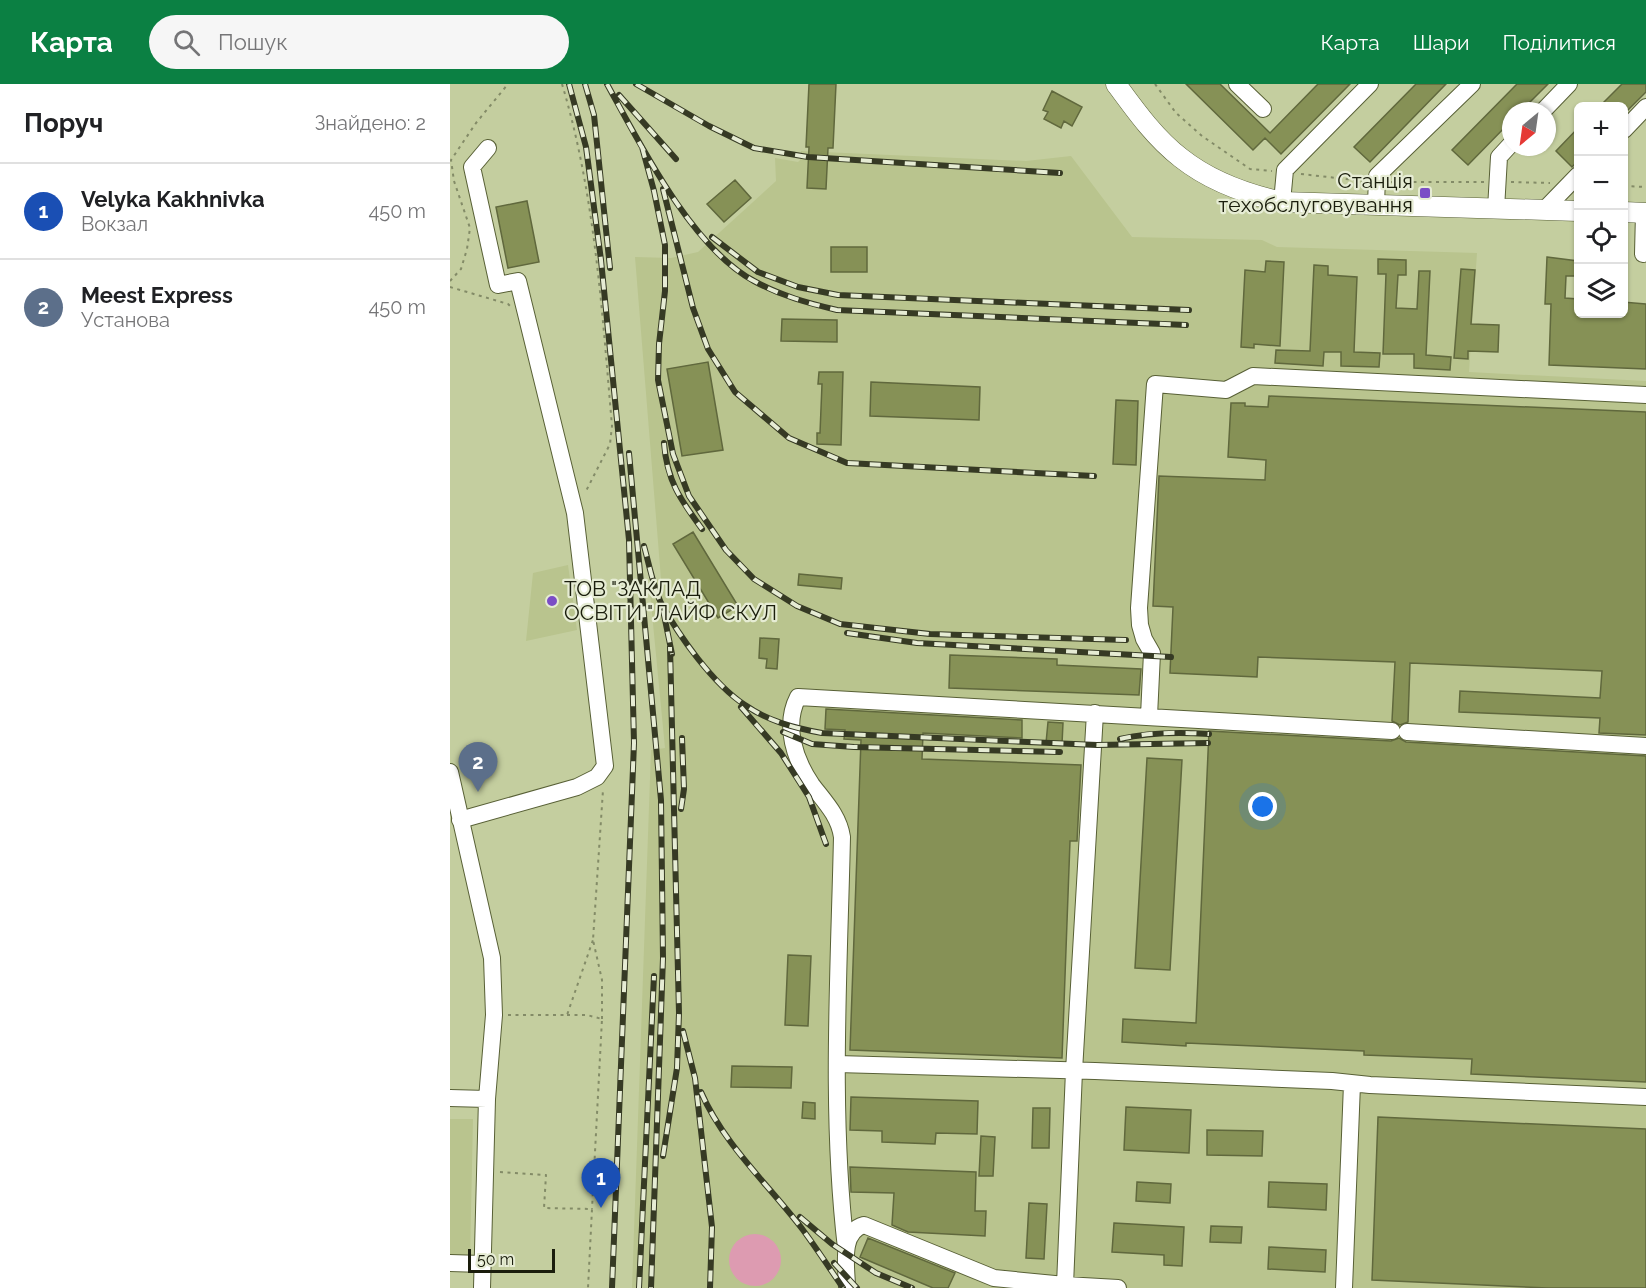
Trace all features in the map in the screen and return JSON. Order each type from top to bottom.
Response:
[{"type":"main road","points":[[1116,84],[1150,127],[1180,158],[1233,188],[1282,202],[1574,211]]},
{"type":"main road","points":[[1628,212],[1645,213]]},
{"type":"street","points":[[1237,84],[1263,109]]},
{"type":"street","points":[[1282,202],[1285,170],[1370,84]]},
{"type":"street","points":[[1376,205],[1377,176],[1472,84]]},
{"type":"street","points":[[1552,102],[1569,84]]},
{"type":"street","points":[[1628,125],[1646,107]]},
{"type":"street","points":[[460,819],[577,787],[597,777],[604,766],[574,513],[518,281],[498,285],[472,167],[488,148]]},
{"type":"street","points":[[1496,208],[1499,157],[1502,154]]},
{"type":"street","points":[[1545,210],[1574,179]]},
{"type":"street","points":[[1643,255],[1645,213]]},
{"type":"street","points":[[1149,716],[1152,653],[1144,639],[1139,608],[1155,384],[1226,390],[1253,376],[1646,394]]},
{"type":"street","points":[[847,1288],[846,1248],[840,1196],[837,1064],[842,837],[836,818],[802,769],[796,753],[791,726],[792,709],[798,697],[1646,746]]},
{"type":"street","points":[[1065,1285],[1074,1071],[1095,713]]},
{"type":"street","points":[[450,772],[492,958],[494,1015],[487,1099],[482,1288]]},
{"type":"street","points":[[837,1064],[1074,1071],[1646,1097]]},
{"type":"street","points":[[1344,1288],[1352,1084]]},
{"type":"street","points":[[450,1098],[487,1099]]},
{"type":"street","points":[[846,1248],[850,1235],[857,1227],[864,1225],[994,1278],[1118,1288]]},
{"type":"street","points":[[450,1263],[483,1264]]},
{"type":"path","points":[[562,84],[576,130],[591,214],[612,426],[610,444],[574,513]]},
{"type":"path","points":[[1155,84],[1176,113],[1202,136],[1250,169],[1377,182],[1497,182],[1574,179]]},
{"type":"path","points":[[1628,186],[1646,187]]},
{"type":"path","points":[[450,287],[508,304],[513,311]]},
{"type":"path","points":[[567,1015],[593,940],[603,789]]},
{"type":"path","points":[[588,1288],[602,1019],[602,980],[593,940]]},
{"type":"path","points":[[494,1015],[587,1015],[602,1019]]},
{"type":"path","points":[[485,1172],[546,1175],[544,1208],[592,1209]]},
{"type":"shaded area","points":[[801,151],[1026,161],[1071,156],[1132,237],[1262,240],[1277,247],[1477,253],[1469,372],[1646,381],[1646,1288],[632,1288],[651,750],[665,748],[649,582],[661,579],[635,257],[671,258],[698,252],[776,181],[775,158],[798,162]]},
{"type":"shaded area","name":"ТОВ \"ЗАКЛАД ОСВІТИ \"ЛАЙФ СКУЛ","points":[[568,565],[577,630],[526,641],[533,573]]},
{"type":"shaded area","points":[[450,1119],[473,1119],[470,1259],[450,1259]]},
{"type":"shaded area","points":[[755,1234],[769,1238],[777,1246],[781,1260],[777,1274],[769,1282],[755,1286],[741,1282],[733,1274],[729,1260],[733,1246],[741,1238]]},
{"type":"building","points":[[809,84],[836,84],[833,148],[828,148],[826,189],[807,188]]},
{"type":"building","points":[[1186,84],[1220,84],[1270,133],[1318,84],[1350,84],[1281,154],[1265,138],[1253,150]]},
{"type":"building","points":[[1416,84],[1446,84],[1370,162],[1354,147]]},
{"type":"building","points":[[1517,84],[1548,84],[1530,102],[1502,102],[1502,130],[1468,165],[1452,150]]},
{"type":"building","points":[[1622,84],[1646,84],[1646,92],[1628,110],[1628,102],[1604,102]]},
{"type":"building","points":[[1052,91],[1082,107],[1072,126],[1064,121],[1061,128],[1044,119],[1048,112],[1043,110]]},
{"type":"building","points":[[1574,132],[1574,165],[1572,167],[1556,151]]},
{"type":"building","points":[[735,180],[751,198],[724,222],[707,204]]},
{"type":"building","points":[[527,201],[539,262],[508,268],[496,207]]},
{"type":"building","points":[[831,247],[867,247],[867,272],[831,272]]},
{"type":"building","points":[[1547,257],[1574,260],[1574,276],[1566,276],[1565,298],[1574,299],[1574,318],[1628,318],[1628,302],[1646,304],[1646,369],[1549,365],[1551,304],[1545,304]]},
{"type":"building","points":[[1378,259],[1406,260],[1406,275],[1398,275],[1396,308],[1417,309],[1419,271],[1430,271],[1426,355],[1451,357],[1450,370],[1414,368],[1414,354],[1383,354],[1386,274],[1378,274]]},
{"type":"building","points":[[1266,261],[1284,262],[1280,346],[1254,344],[1254,348],[1241,347],[1245,270],[1265,272]]},
{"type":"building","points":[[1314,265],[1328,266],[1328,275],[1357,277],[1354,352],[1380,353],[1379,367],[1341,366],[1341,352],[1324,352],[1323,366],[1275,363],[1276,350],[1310,351]]},
{"type":"building","points":[[1461,269],[1475,270],[1471,324],[1499,325],[1498,352],[1468,351],[1468,359],[1454,358]]},
{"type":"building","points":[[782,319],[837,320],[837,342],[781,341]]},
{"type":"building","points":[[708,362],[723,450],[682,456],[667,369]]},
{"type":"building","points":[[819,372],[843,372],[841,445],[817,444],[817,433],[820,433],[822,384],[818,384]]},
{"type":"building","points":[[871,382],[980,387],[979,420],[870,416]]},
{"type":"building","points":[[1269,396],[1646,412],[1646,735],[1599,733],[1600,718],[1459,712],[1460,691],[1600,698],[1602,671],[1410,663],[1408,722],[1400,725],[1392,721],[1395,662],[1258,657],[1257,677],[1170,673],[1173,607],[1153,606],[1159,476],[1265,480],[1266,460],[1228,457],[1231,403],[1268,407]]},
{"type":"building","points":[[1116,400],[1138,401],[1136,465],[1113,464]]},
{"type":"building","points":[[693,532],[738,606],[718,618],[673,544]]},
{"type":"building","points":[[799,574],[842,578],[841,589],[798,585]]},
{"type":"building","points":[[760,638],[779,639],[777,669],[766,668],[767,659],[759,658]]},
{"type":"building","points":[[950,655],[1057,659],[1057,665],[1141,669],[1139,695],[949,688]]},
{"type":"building","points":[[826,709],[1022,720],[1022,738],[923,733],[922,759],[1081,765],[1077,841],[1070,841],[1062,1058],[850,1050],[861,740],[844,739],[845,730],[825,729]]},
{"type":"building","points":[[1048,722],[1063,723],[1062,744],[1046,743]]},
{"type":"building","points":[[1209,731],[1391,741],[1399,738],[1406,742],[1646,756],[1646,1082],[1471,1074],[1472,1059],[1364,1055],[1364,1051],[1122,1042],[1123,1019],[1196,1023]]},
{"type":"building","points":[[1147,758],[1182,760],[1170,970],[1135,968]]},
{"type":"building","points":[[788,955],[811,956],[808,1026],[785,1025]]},
{"type":"building","points":[[732,1066],[792,1067],[791,1088],[731,1087]]},
{"type":"building","points":[[851,1097],[978,1101],[977,1134],[936,1133],[935,1144],[882,1142],[882,1131],[850,1130]]},
{"type":"building","points":[[803,1102],[815,1103],[815,1119],[802,1118]]},
{"type":"building","points":[[1126,1107],[1191,1110],[1189,1153],[1124,1150]]},
{"type":"building","points":[[1033,1108],[1050,1108],[1049,1148],[1032,1148]]},
{"type":"building","points":[[1378,1117],[1646,1129],[1646,1288],[1548,1288],[1372,1280]]},
{"type":"building","points":[[1207,1130],[1263,1131],[1262,1156],[1207,1155]]},
{"type":"building","points":[[981,1136],[995,1137],[993,1176],[979,1176]]},
{"type":"building","points":[[850,1167],[976,1172],[975,1211],[986,1211],[985,1236],[908,1232],[892,1225],[894,1193],[851,1192]]},
{"type":"building","points":[[1137,1182],[1171,1184],[1170,1203],[1136,1201]]},
{"type":"building","points":[[1269,1182],[1327,1184],[1326,1210],[1268,1207]]},
{"type":"building","points":[[1029,1203],[1047,1204],[1044,1259],[1026,1258]]},
{"type":"building","points":[[1114,1223],[1184,1227],[1182,1266],[1164,1265],[1164,1255],[1112,1252]]},
{"type":"building","points":[[1211,1226],[1242,1227],[1241,1243],[1210,1242]]},
{"type":"building","points":[[868,1238],[955,1273],[948,1288],[933,1288],[860,1257]]},
{"type":"building","points":[[1269,1247],[1326,1250],[1325,1272],[1268,1269]]},
{"type":"railway","points":[[569,84],[586,147],[601,260],[629,540],[634,743],[612,1288]]},
{"type":"railway","points":[[585,84],[594,115],[610,268]]},
{"type":"railway","points":[[607,84],[652,164],[689,220],[731,266],[774,291],[837,310],[1186,325]]},
{"type":"railway","points":[[636,84],[709,126],[754,148],[808,157],[1060,173]]},
{"type":"railway","points":[[619,95],[676,159]]},
{"type":"railway","points":[[642,147],[665,245],[665,291],[659,344],[658,380],[673,454],[689,496],[726,550],[754,579],[797,606],[840,624],[930,634],[1126,640]]},
{"type":"railway","points":[[663,189],[693,308],[708,349],[735,392],[789,438],[847,463],[1094,476]]},
{"type":"railway","points":[[712,237],[758,272],[798,287],[838,295],[1189,310]]},
{"type":"railway","points":[[664,443],[668,468],[676,489],[702,529]]},
{"type":"railway","points":[[629,453],[661,800],[663,958],[651,1288]]},
{"type":"railway","points":[[644,546],[661,603],[698,658],[733,696],[754,711],[782,723],[822,733],[1097,745],[1208,743]]},
{"type":"railway","points":[[663,610],[672,654]]},
{"type":"railway","points":[[847,633],[917,643],[1171,657]]},
{"type":"railway","points":[[663,1156],[677,1068],[679,1013],[670,647]]},
{"type":"railway","points":[[741,707],[781,753],[809,797],[826,844]]},
{"type":"railway","points":[[783,732],[812,744],[1060,752]]},
{"type":"railway","points":[[1120,739],[1164,733],[1209,734]]},
{"type":"railway","points":[[681,809],[684,789],[682,738]]},
{"type":"railway","points":[[639,1288],[654,976]]},
{"type":"railway","points":[[683,1031],[695,1078],[712,1227],[710,1288]]},
{"type":"railway","points":[[701,1092],[734,1147],[790,1213],[843,1288]]},
{"type":"railway","points":[[800,1217],[832,1244],[876,1273],[912,1288]]},
{"type":"railway","points":[[834,1263],[857,1288]]},
{"type":"place","name":"Станція техобслуговування","points":[[1425,193]]},
{"type":"place","name":"ТОВ \"ЗАКЛАД ОСВІТИ \"ЛАЙФ СКУЛ","points":[[552,601]]},
{"type":"place","name":"Meest Express","points":[[478,792]]},
{"type":"place","name":"Velyka Kakhnivka","points":[[601,1208]]}]
